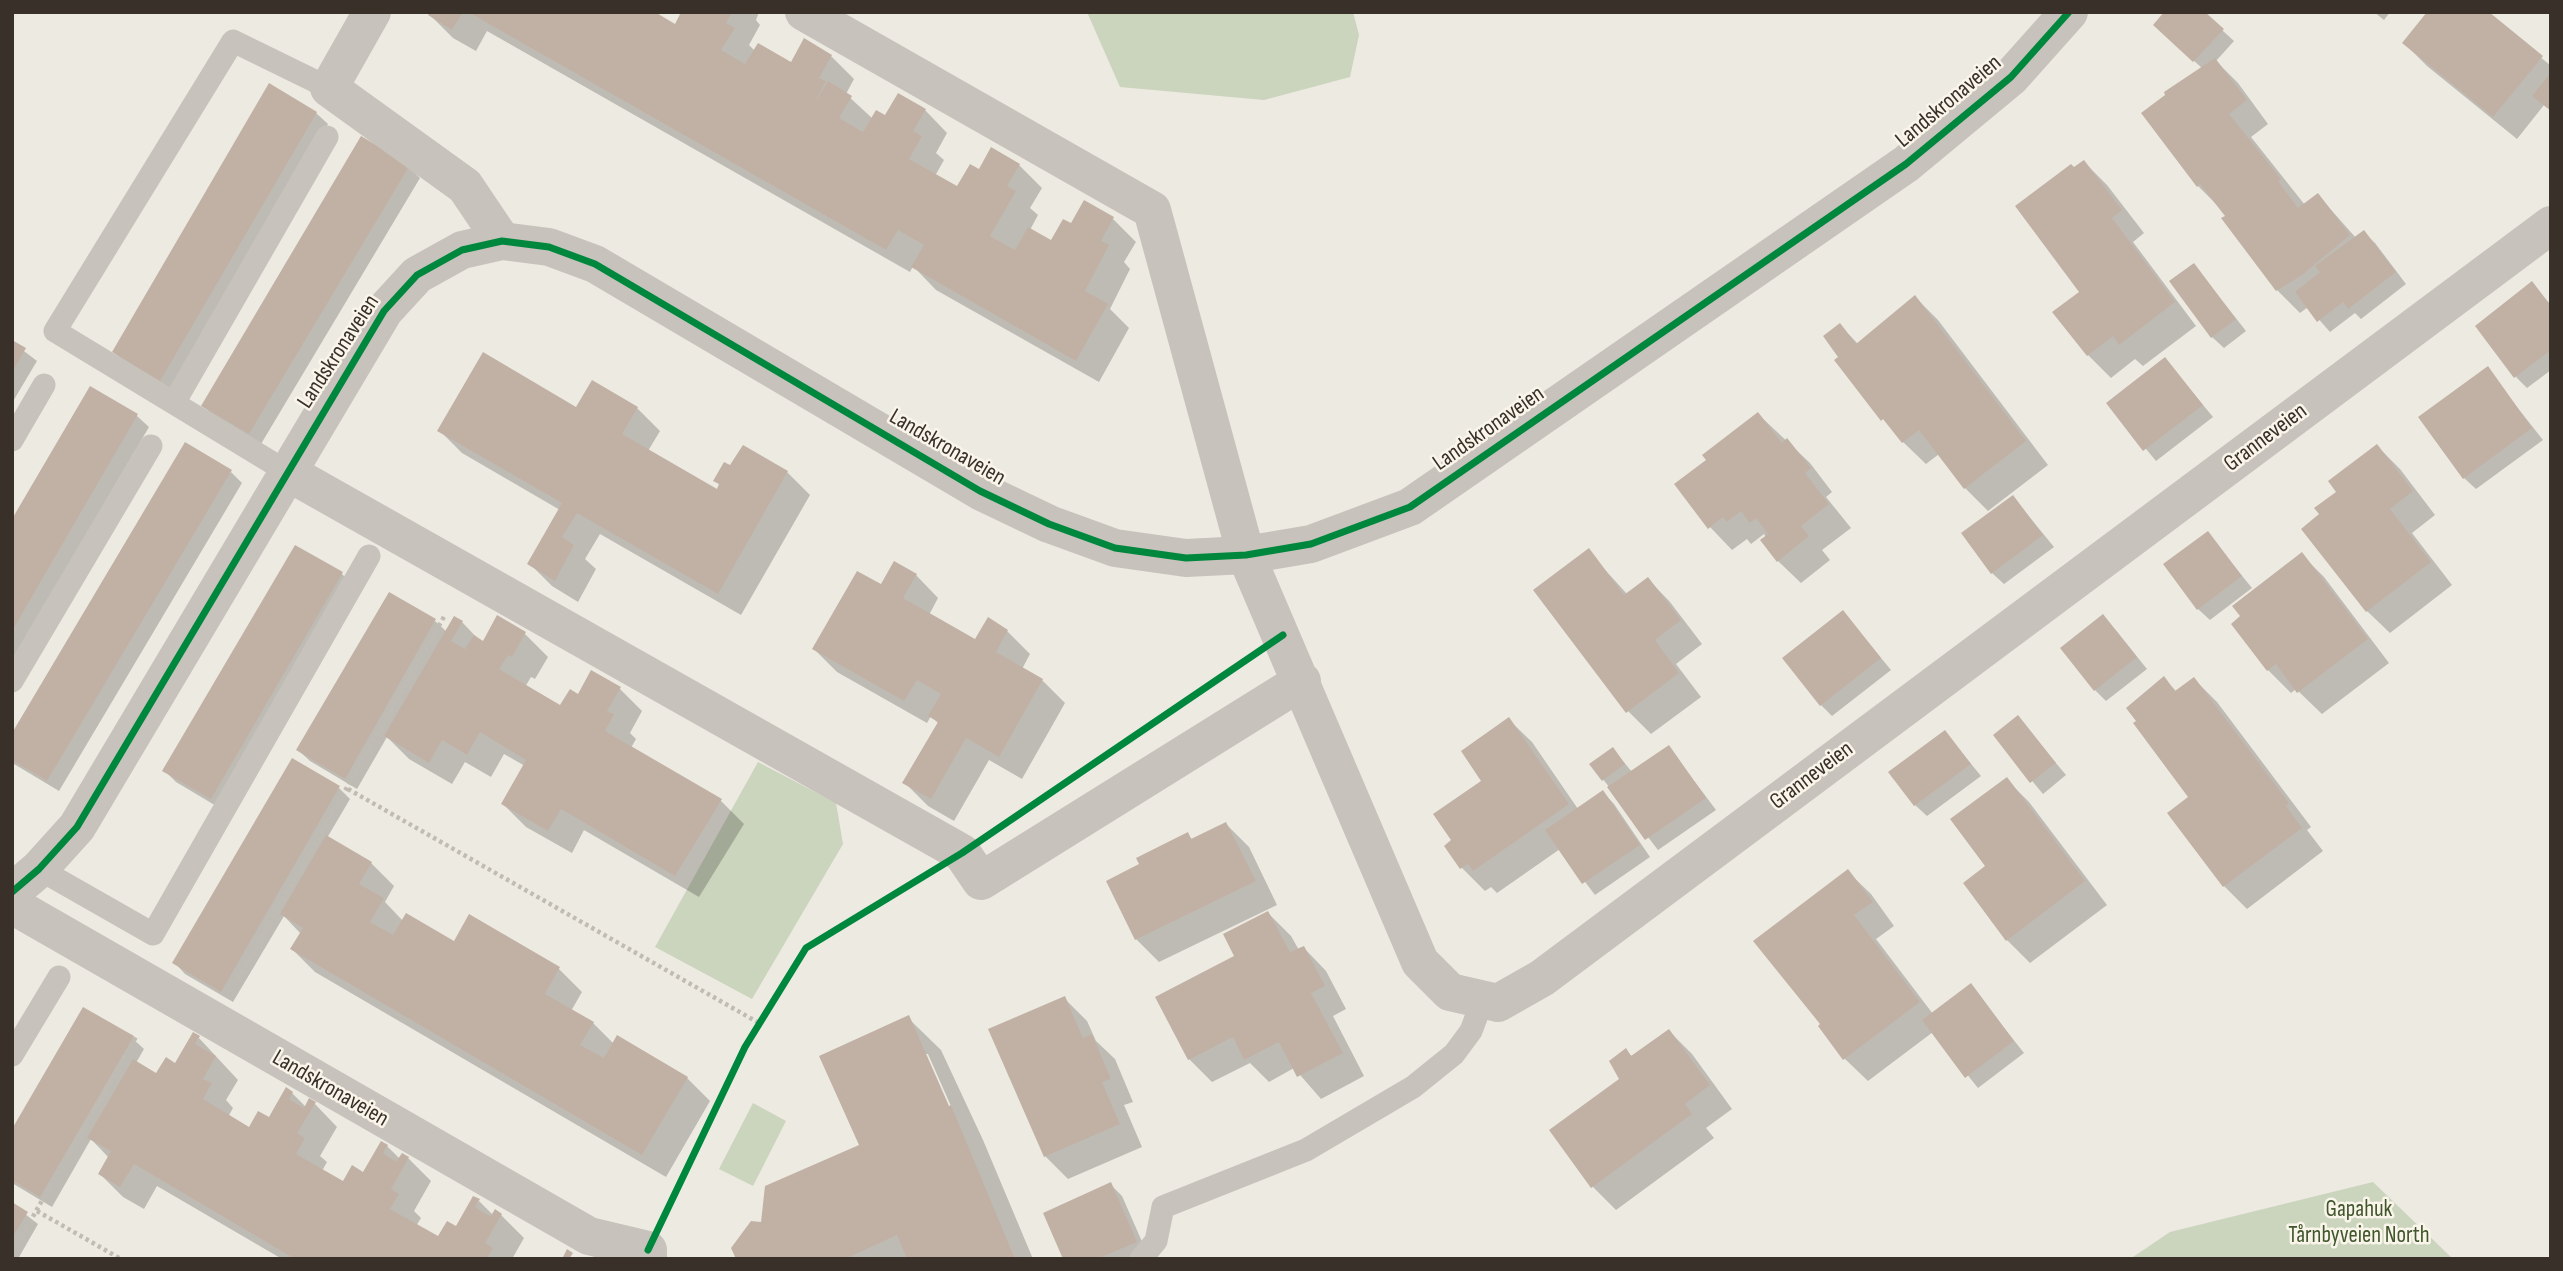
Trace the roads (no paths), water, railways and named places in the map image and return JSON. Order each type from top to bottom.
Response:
[{"type":"street","points":[[372,12],[329,88],[465,186],[502,241]]},
{"type":"street","points":[[804,12],[1152,210],[1246,555]]},
{"type":"street","name":"Landskronaveien","points":[[26,880],[77,827],[289,473],[320,415],[392,302],[417,275],[462,250],[502,241],[549,247],[595,264],[979,491],[1049,524],[1115,548],[1186,558],[1246,555],[1311,544],[1410,507],[1906,164],[2011,77],[2069,12]]},
{"type":"street","name":"Granneveien","points":[[1246,555],[1420,962],[1450,992],[1498,1003],[1542,978],[2551,225]]},
{"type":"street","points":[[289,473],[962,853],[981,881],[1302,681]]},
{"type":"street","name":"Landskronaveien","points":[[12,905],[160,993],[589,1236],[648,1250],[648,1259]]},
{"type":"lane","points":[[289,473],[55,331],[233,41],[329,88]]},
{"type":"lane","points":[[174,403],[327,137]]},
{"type":"lane","points":[[12,440],[44,385]]},
{"type":"lane","points":[[12,681],[151,446]]},
{"type":"lane","points":[[26,880],[153,934],[369,556]]},
{"type":"lane","points":[[12,1055],[59,977]]},
{"type":"lane","points":[[1140,1259],[1156,1241],[1163,1207],[1306,1150],[1413,1087],[1454,1054],[1471,1031],[1483,999]]},
{"type":"park label","name":"Gapahuk Tårnbyveien North","points":[[2359,1223]]}]
